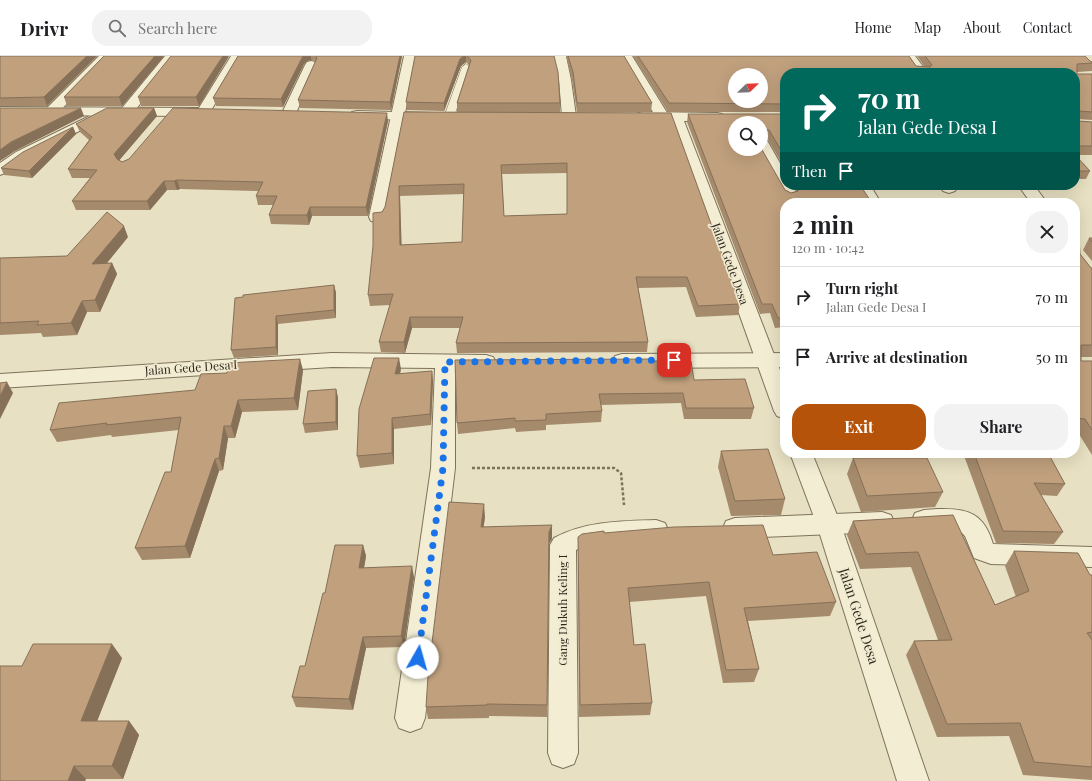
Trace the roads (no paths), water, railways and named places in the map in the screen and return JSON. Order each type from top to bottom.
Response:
[{"type":"street","points":[[51,112],[106,56]]},
{"type":"street","points":[[127,111],[172,56]]},
{"type":"street","points":[[204,112],[237,56]]},
{"type":"street","points":[[377,217],[410,56]]},
{"type":"street","points":[[560,56],[565,80],[569,116]]},
{"type":"street","name":"Jalan Gede Desa","points":[[626,56],[669,116],[775,360],[780,386]]},
{"type":"street","points":[[909,56],[918,68]]},
{"type":"street","points":[[289,114],[311,65]]},
{"type":"street","points":[[0,111],[220,112]]},
{"type":"street","points":[[0,170],[21,156],[105,112]]},
{"type":"street","points":[[160,124],[170,112]]},
{"type":"street","points":[[274,113],[304,114]]},
{"type":"street","points":[[344,114],[463,117]]},
{"type":"street","points":[[554,116],[585,116]]},
{"type":"street","points":[[631,116],[728,116]]},
{"type":"street","points":[[768,155],[780,177]]},
{"type":"street","points":[[787,190],[790,195]]},
{"type":"street","name":"Jalan Gede Desa I","points":[[0,382],[332,360],[445,362],[507,361]]},
{"type":"street","points":[[601,361],[775,360]]},
{"type":"street","points":[[410,718],[443,468],[445,362]]},
{"type":"street","name":"Jalan Gede Desa","points":[[803,458],[829,525],[913,781]]},
{"type":"street","points":[[711,529],[829,525],[950,518],[966,521],[975,529],[983,551],[992,554],[1092,557]]},
{"type":"street","name":"Gang Dukuh Keling I","points":[[563,752],[563,545],[577,538],[625,531],[680,530]]},
{"type":"lane","points":[[449,117],[466,66]]}]
